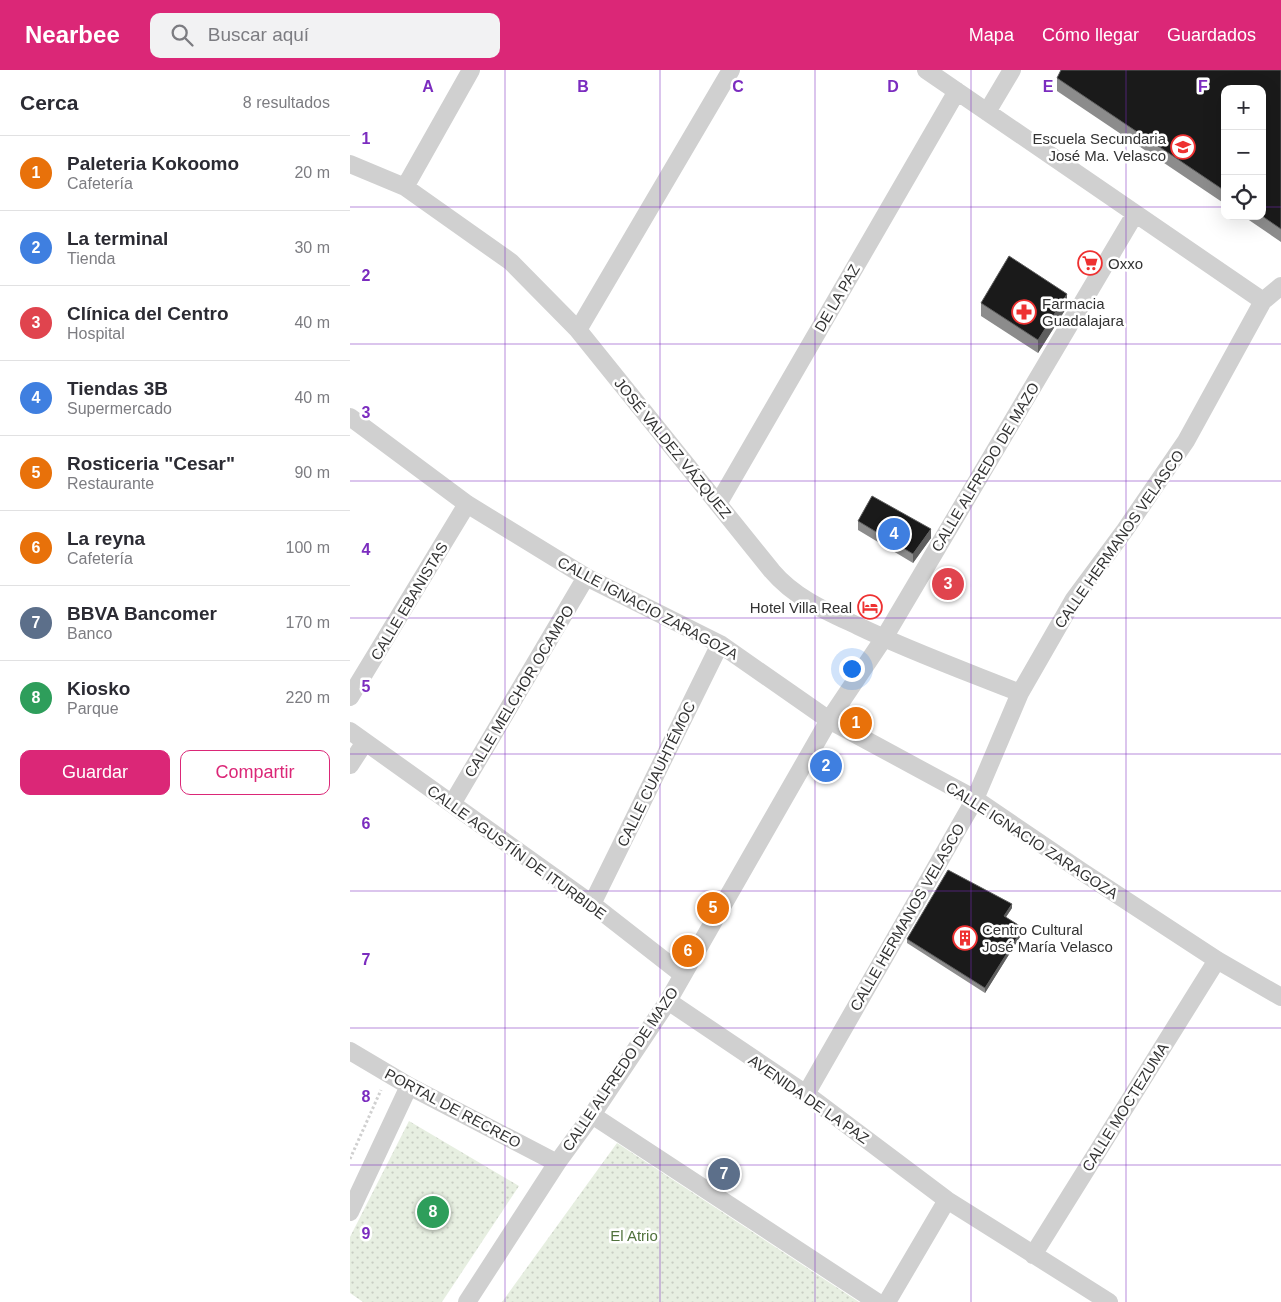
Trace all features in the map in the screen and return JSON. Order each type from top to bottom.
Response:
[{"type":"street","points":[[405,187],[471,70]]},
{"type":"street","points":[[578,330],[731,70]]},
{"type":"street","points":[[926,70],[1263,301],[1281,286]]},
{"type":"street","points":[[987,112],[1012,70]]},
{"type":"street","name":"DE LA PAZ","points":[[718,504],[956,91]]},
{"type":"street","name":"JOSÉ VALDEZ VÁZQUEZ","points":[[350,164],[405,187],[502,255],[578,330],[782,583],[792,591],[819,608],[884,638],[1020,693]]},
{"type":"street","name":"CALLE ALFREDO DE MAZO","points":[[467,1302],[557,1164],[668,1001],[830,720],[884,638],[1135,214]]},
{"type":"street","name":"CALLE HERMANOS VELASCO","points":[[806,1094],[975,799],[1020,693],[1074,599],[1125,530],[1186,441],[1263,301]]},
{"type":"street","name":"CALLE IGNACIO ZARAGOZA","points":[[350,417],[467,504],[586,577],[720,644],[830,720],[975,799],[1217,960],[1281,997]]},
{"type":"street","name":"CALLE EBANISTAS","points":[[350,697],[467,504]]},
{"type":"street","name":"CALLE MELCHOR OCAMPO","points":[[452,804],[586,577]]},
{"type":"street","name":"CALLE CUAUHTÉMOC","points":[[592,904],[720,644]]},
{"type":"street","name":"CALLE AGUSTÍN DE ITURBIDE","points":[[350,731],[592,904],[683,975]]},
{"type":"street","points":[[350,765],[364,742]]},
{"type":"street","name":"CALLE MOCTEZUMA","points":[[1033,1254],[1217,960]]},
{"type":"street","name":"AVENIDA DE LA PAZ","points":[[668,1001],[806,1094],[947,1200],[1109,1302]]},
{"type":"street","name":"PORTAL DE RECREO","points":[[350,1051],[409,1086],[557,1164]]},
{"type":"street","points":[[350,1212],[409,1086]]},
{"type":"street","points":[[592,1115],[877,1302]]},
{"type":"street","points":[[887,1302],[947,1200]]},
{"type":"path","points":[[350,1159],[389,1074]]},
{"type":"green space","points":[[409,1121],[519,1186],[442,1302],[363,1302],[350,1293],[350,1237]]},
{"type":"green space","name":"El Atrio","points":[[617,1143],[859,1302],[502,1302]]},
{"type":"building","name":"Escuela Secundaria José Ma. Velasco","points":[[1061,70],[1281,70],[1281,229],[1266,219],[1266,85],[1221,85],[1221,188],[1057,78]]},
{"type":"building","name":"Farmacia Guadalajara","points":[[1009,256],[1067,294],[1038,340],[981,303]]},
{"type":"building","points":[[872,496],[931,529],[913,554],[858,521]]},
{"type":"building","name":"Centro Cultural José María Velasco","points":[[948,870],[1012,904],[1004,916],[1023,928],[985,988],[907,939]]},
{"type":"place","name":"Escuela Secundaria José Ma. Velasco","points":[[1183,147]]},
{"type":"place","name":"Oxxo","points":[[1090,263]]},
{"type":"place","name":"Farmacia Guadalajara","points":[[1024,312]]},
{"type":"place","name":"Tiendas 3B","points":[[894,534]]},
{"type":"place","name":"Clínica del Centro","points":[[948,584]]},
{"type":"place","name":"Hotel Villa Real","points":[[870,607]]},
{"type":"place","name":"Paleteria Kokoomo","points":[[856,723]]},
{"type":"place","name":"La terminal","points":[[826,766]]},
{"type":"place","name":"Rosticeria \"Cesar\"","points":[[713,908]]},
{"type":"place","name":"Centro Cultural José María Velasco","points":[[965,938]]},
{"type":"place","name":"La reyna","points":[[688,951]]},
{"type":"place","name":"BBVA Bancomer","points":[[724,1174]]},
{"type":"place","name":"Kiosko","points":[[433,1212]]}]
